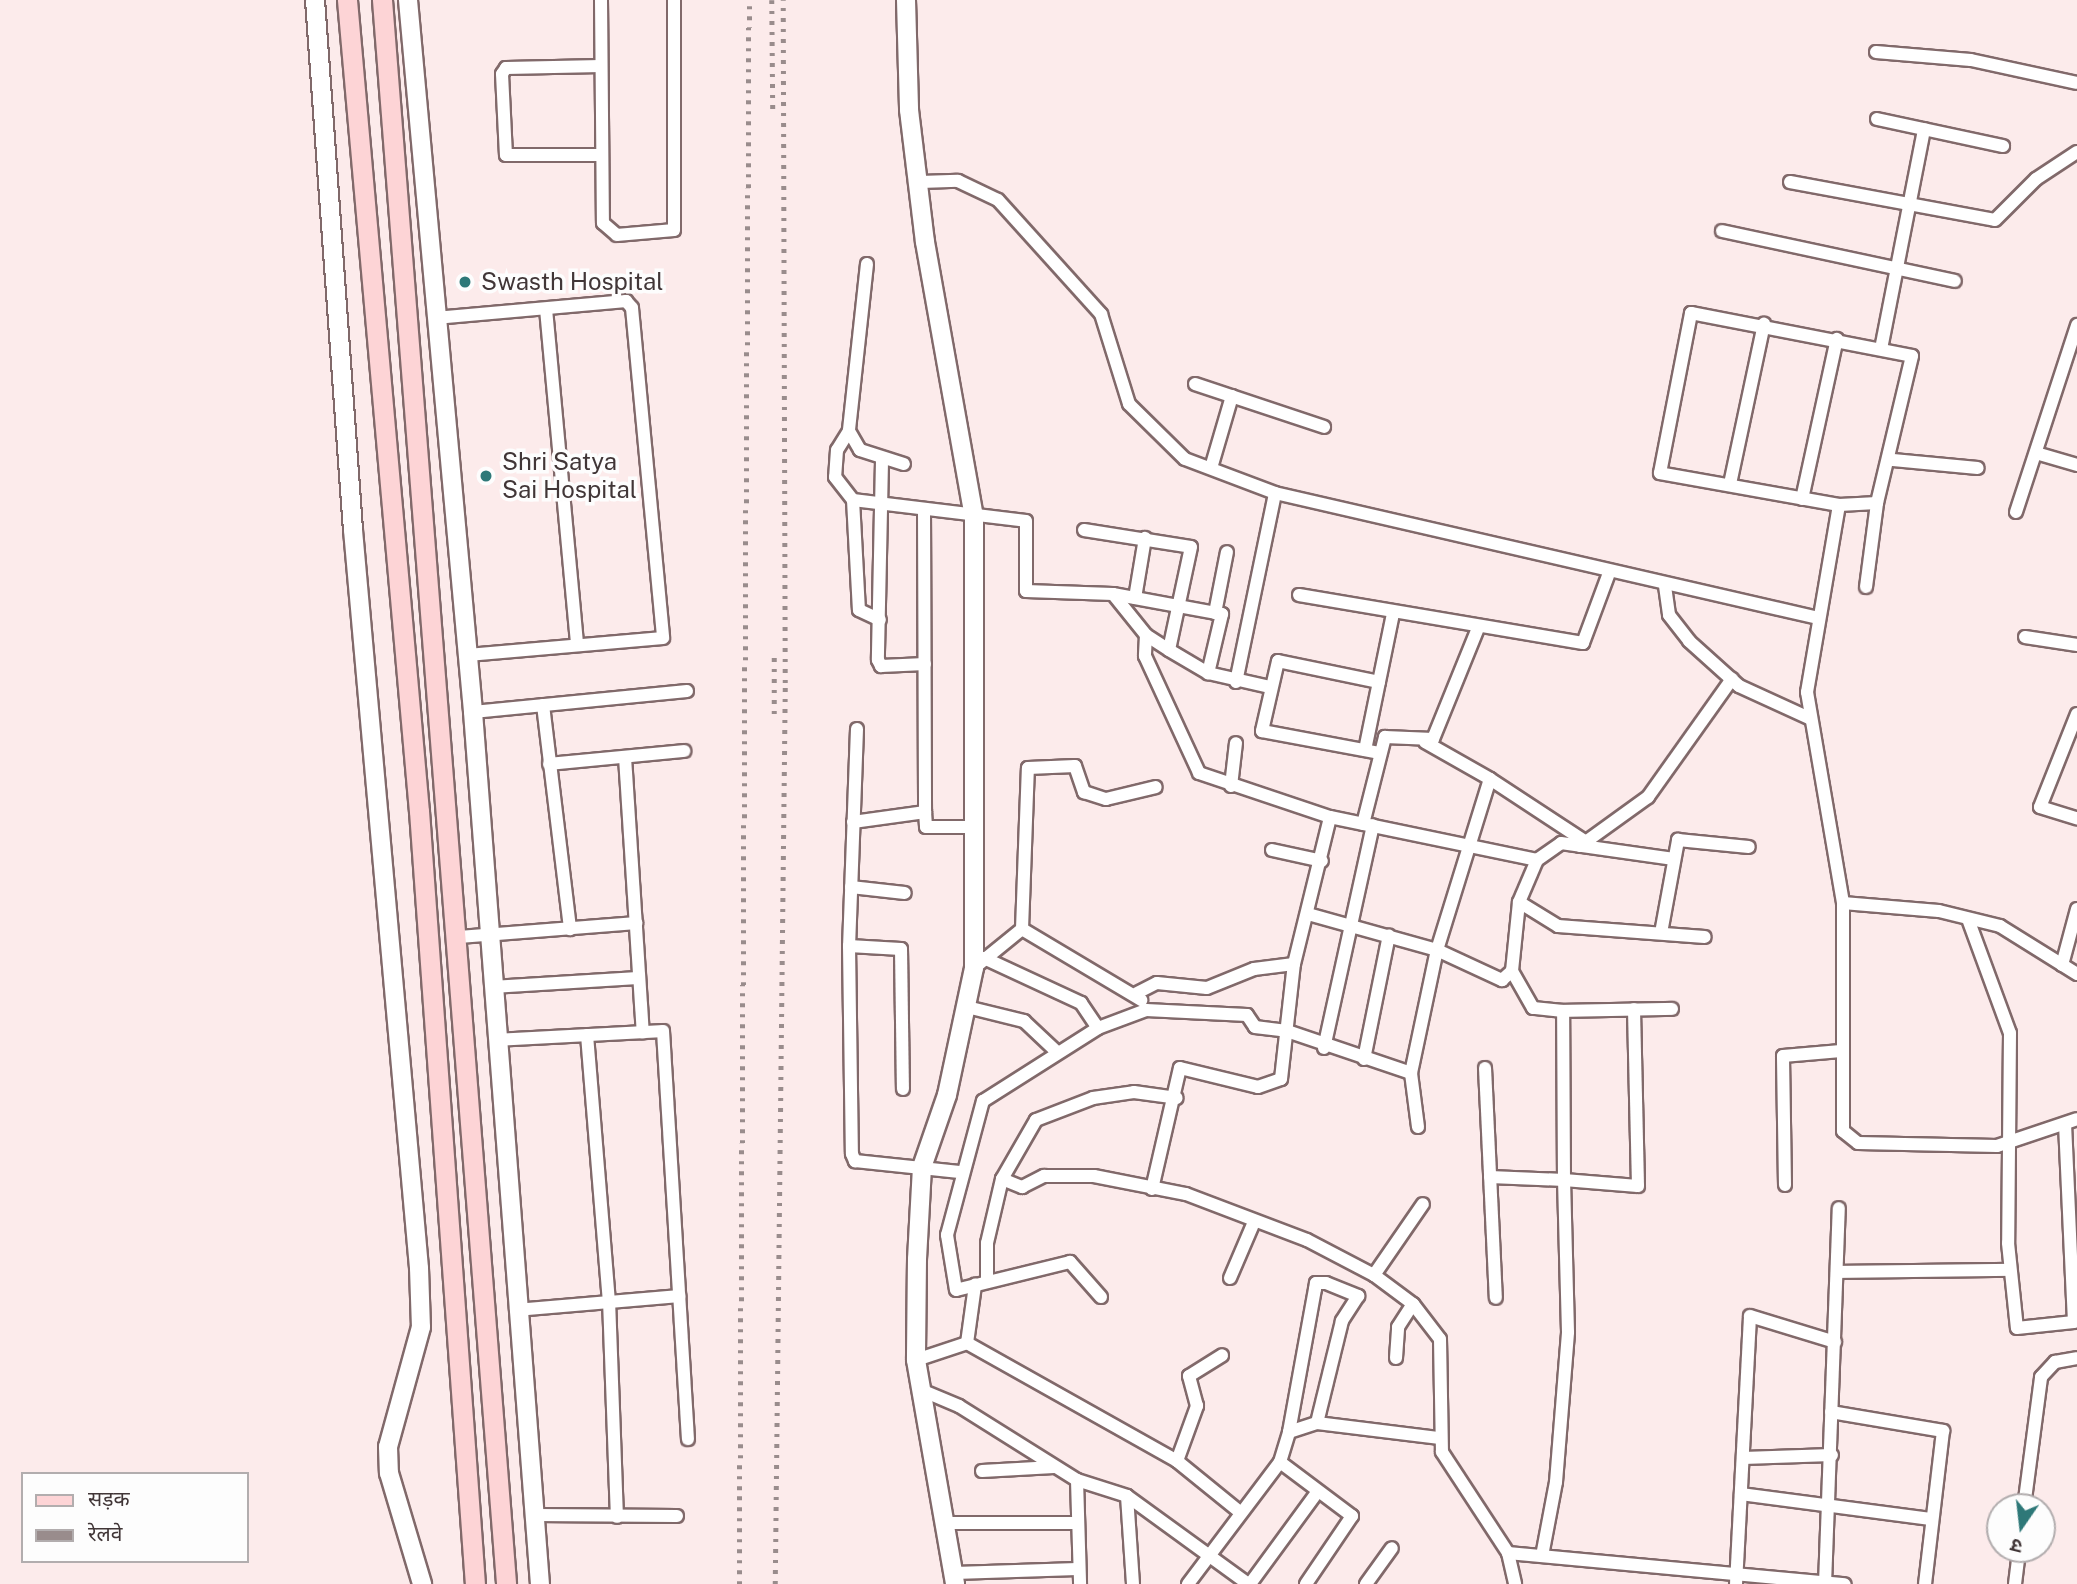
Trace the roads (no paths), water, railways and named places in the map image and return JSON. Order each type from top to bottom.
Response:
[{"type":"main road","points":[[347,0],[419,811],[475,1584]]},
{"type":"main road","points":[[382,0],[459,937],[506,1584]]},
{"type":"street","points":[[315,0],[351,503],[419,1268],[421,1327],[387,1447],[388,1473],[422,1584]]},
{"type":"street","points":[[408,0],[473,712],[516,1310],[540,1584]]},
{"type":"street","points":[[601,0],[605,230],[617,235],[674,230],[674,0]]},
{"type":"street","points":[[906,0],[909,110],[920,182],[925,243],[974,516],[975,827],[979,963],[922,1167],[916,1360],[954,1579],[1079,1569]]},
{"type":"street","points":[[1876,52],[1971,60],[2077,83]]},
{"type":"street","points":[[601,66],[506,68],[502,74],[506,155],[602,155]]},
{"type":"street","points":[[1877,119],[2003,146]]},
{"type":"street","points":[[1881,349],[1899,269],[1924,129]]},
{"type":"street","points":[[1790,182],[1995,220],[2036,179],[2077,152]]},
{"type":"street","points":[[920,182],[958,181],[998,200],[1101,314],[1129,404],[1185,459],[1275,493],[1665,586],[1818,618]]},
{"type":"street","points":[[1722,232],[1955,281]]},
{"type":"street","points":[[867,264],[849,431],[836,450],[835,477],[853,500],[879,508],[1027,521],[1026,591],[1113,594],[1222,614],[1208,673]]},
{"type":"street","points":[[435,318],[626,301],[632,308],[663,638],[468,654]]},
{"type":"street","points":[[547,309],[577,645]]},
{"type":"street","points":[[1866,587],[1877,503],[1893,460],[1912,356],[1764,324],[1691,313],[1660,473],[1839,505],[1877,503]]},
{"type":"street","points":[[1730,484],[1764,324]]},
{"type":"street","points":[[2016,512],[2077,325]]},
{"type":"street","points":[[1802,499],[1837,339]]},
{"type":"street","points":[[1195,384],[1324,428]]},
{"type":"street","points":[[1210,468],[1232,396]]},
{"type":"street","points":[[849,431],[860,450],[882,461],[904,464]]},
{"type":"street","points":[[2036,453],[2077,465]]},
{"type":"street","points":[[1893,460],[1978,468]]},
{"type":"street","points":[[882,461],[879,508],[879,664],[925,664]]},
{"type":"street","points":[[1236,682],[1275,493]]},
{"type":"street","points":[[853,500],[859,610],[880,620]]},
{"type":"street","points":[[1839,505],[1818,618],[1809,718],[1843,903],[1841,1126],[1852,1141],[1954,1147],[2009,1143],[2071,1122],[2071,1325],[2013,1326],[2009,1270],[2009,1143],[2010,1033],[1968,919]]},
{"type":"street","points":[[924,510],[926,827],[975,827]]},
{"type":"street","points":[[1084,530],[1191,547],[1180,606],[1168,650]]},
{"type":"street","points":[[1135,598],[1145,538]]},
{"type":"street","points":[[1215,613],[1227,552]]},
{"type":"street","points":[[1299,595],[1478,628],[1583,643],[1609,573]]},
{"type":"street","points":[[1665,586],[1669,615],[1732,679],[1809,718]]},
{"type":"street","points":[[1113,594],[1146,635],[1168,650],[1208,673],[1236,682],[1270,687]]},
{"type":"street","points":[[1365,750],[1393,613]]},
{"type":"street","points":[[1425,742],[1433,739],[1478,628]]},
{"type":"street","points":[[1146,635],[1145,656],[1184,753],[1199,773],[1231,786],[1330,817],[1537,860]]},
{"type":"street","points":[[2025,637],[2077,645]]},
{"type":"street","points":[[1379,682],[1278,661],[1262,731],[1379,752]]},
{"type":"street","points":[[1583,844],[1648,797],[1732,679]]},
{"type":"street","points":[[473,712],[687,691]]},
{"type":"street","points":[[543,705],[570,929]]},
{"type":"street","points":[[2077,713],[2040,807],[2077,818]]},
{"type":"street","points":[[857,729],[849,946],[852,1154],[856,1161],[959,1172]]},
{"type":"street","points":[[1324,1048],[1368,825],[1379,752],[1385,737],[1425,742],[1490,779],[1583,844]]},
{"type":"street","points":[[1231,786],[1236,743]]},
{"type":"street","points":[[549,764],[684,751]]},
{"type":"street","points":[[625,757],[643,1032]]},
{"type":"street","points":[[979,963],[1022,929],[1028,768],[1075,766],[1084,792],[1106,799],[1156,787]]},
{"type":"street","points":[[1418,1128],[1411,1073],[1437,950],[1467,846],[1490,779]]},
{"type":"street","points":[[853,822],[925,813]]},
{"type":"street","points":[[1152,1189],[1177,1098],[1180,1068],[1258,1087],[1281,1080],[1294,964],[1322,861],[1330,817]]},
{"type":"street","points":[[1661,933],[1674,859],[1681,837],[1749,847]]},
{"type":"street","points":[[1672,1009],[1563,1012],[1533,1008],[1512,971],[1519,902],[1537,860],[1561,844],[1583,844],[1674,859]]},
{"type":"street","points":[[1272,850],[1322,861]]},
{"type":"street","points":[[851,887],[905,893]]},
{"type":"street","points":[[1519,902],[1558,926],[1705,937]]},
{"type":"street","points":[[1843,903],[1968,919],[2021,935],[2077,974]]},
{"type":"street","points":[[2062,965],[2077,909]]},
{"type":"street","points":[[1308,914],[1349,923],[1437,950],[1494,981],[1512,971]]},
{"type":"street","points":[[459,937],[488,937],[636,923]]},
{"type":"street","points":[[1022,929],[1137,993],[1146,1010]]},
{"type":"street","points":[[1363,1059],[1389,935]]},
{"type":"street","points":[[849,946],[901,949],[903,1089]]},
{"type":"street","points":[[979,963],[1081,1003],[1098,1028]]},
{"type":"street","points":[[1137,993],[1157,983],[1207,988],[1254,969],[1294,964]]},
{"type":"street","points":[[492,987],[638,978]]},
{"type":"street","points":[[967,1007],[1024,1021],[1057,1052]]},
{"type":"street","points":[[1490,1177],[1637,1186],[1634,1009]]},
{"type":"street","points":[[1101,1297],[1070,1262],[956,1290],[947,1235],[959,1172],[983,1101],[1098,1028],[1146,1010],[1247,1016],[1255,1027],[1287,1031],[1324,1048],[1411,1073]]},
{"type":"street","points":[[1542,1556],[1556,1482],[1568,1332],[1563,1012]]},
{"type":"street","points":[[496,1040],[663,1031],[688,1439]]},
{"type":"street","points":[[587,1035],[609,1300],[617,1517]]},
{"type":"street","points":[[1785,1185],[1783,1056],[1841,1051]]},
{"type":"street","points":[[1485,1068],[1496,1298]]},
{"type":"street","points":[[967,1343],[1002,1179],[1036,1120],[1093,1098],[1134,1093],[1177,1098]]},
{"type":"street","points":[[1002,1179],[1022,1187],[1044,1176],[1094,1177],[1186,1194],[1307,1240],[1373,1275],[1413,1304],[1440,1339],[1441,1452],[1479,1518],[1508,1553],[1515,1584]]},
{"type":"street","points":[[1317,1423],[1342,1321],[1423,1204]]},
{"type":"street","points":[[1825,1583],[1832,1455],[1831,1412],[1839,1208]]},
{"type":"street","points":[[1230,1278],[1254,1222]]},
{"type":"street","points":[[1838,1272],[2009,1270]]},
{"type":"street","points":[[1188,1584],[1280,1462],[1289,1432],[1316,1283],[1358,1296]]},
{"type":"street","points":[[516,1310],[679,1296]]},
{"type":"street","points":[[1396,1358],[1398,1327],[1413,1304]]},
{"type":"street","points":[[1736,1578],[1750,1317],[1835,1342]]},
{"type":"street","points":[[916,1360],[967,1343],[1177,1461],[1241,1513]]},
{"type":"street","points":[[1177,1461],[1197,1406],[1189,1376],[1222,1355]]},
{"type":"street","points":[[2026,1493],[2042,1377],[2055,1362],[2077,1358]]},
{"type":"street","points":[[921,1390],[959,1406],[1077,1480],[1127,1496],[1249,1584],[1318,1491]]},
{"type":"street","points":[[1831,1412],[1943,1431],[1930,1519],[1926,1584]]},
{"type":"street","points":[[1289,1432],[1317,1423],[1440,1438]]},
{"type":"street","points":[[1743,1458],[1832,1455]]},
{"type":"street","points":[[1280,1462],[1352,1516],[1306,1584]]},
{"type":"street","points":[[982,1471],[1055,1466]]},
{"type":"street","points":[[1077,1480],[1075,1523],[1080,1584]]},
{"type":"street","points":[[1741,1494],[1930,1519]]},
{"type":"street","points":[[1127,1496],[1133,1584]]},
{"type":"street","points":[[535,1516],[677,1516]]},
{"type":"street","points":[[943,1523],[1075,1523]]},
{"type":"street","points":[[1366,1584],[1392,1548]]},
{"type":"street","points":[[1508,1553],[1736,1578],[1846,1584]]},
{"type":"street","points":[[2015,1584],[2017,1563]]},
{"type":"railway","points":[[739,1584],[749,0]]},
{"type":"railway","points":[[772,0],[773,115]]},
{"type":"railway","points":[[775,1584],[785,683],[783,0]]},
{"type":"railway","points":[[774,651],[774,714]]},
{"type":"place","name":"Swasth Hospital","points":[[465,282]]},
{"type":"place","name":"Shri Satya Sai Hospital","points":[[486,476]]}]
